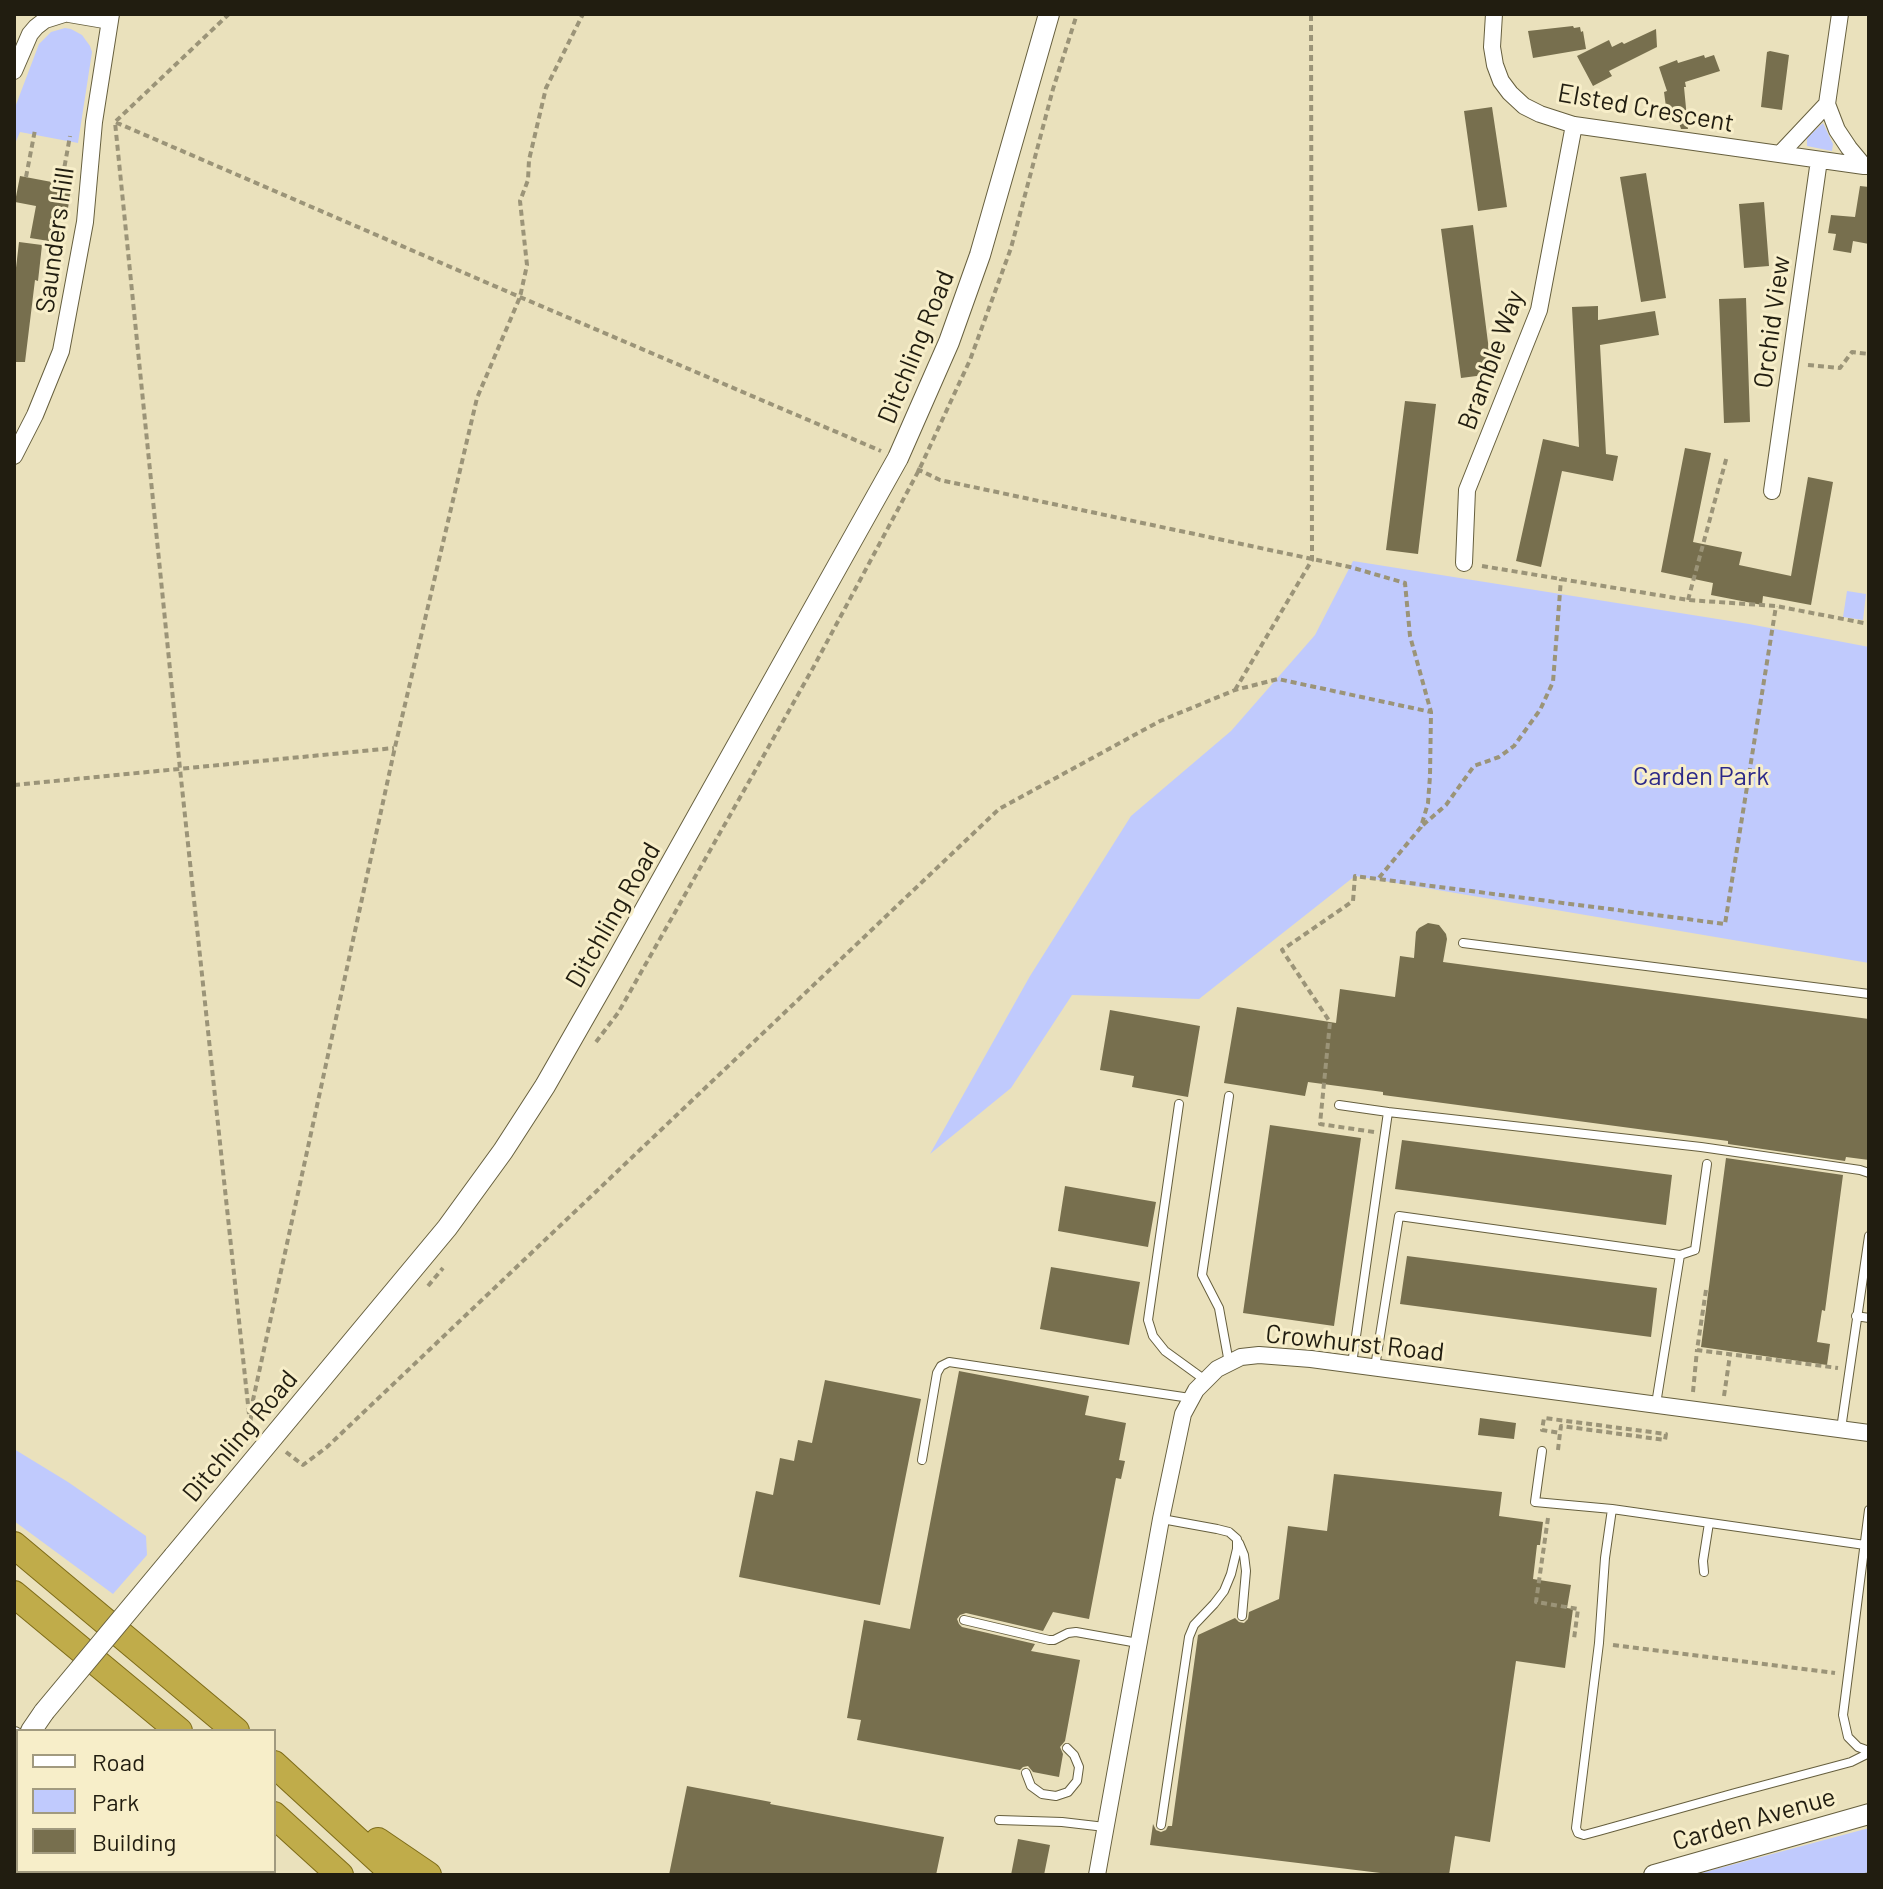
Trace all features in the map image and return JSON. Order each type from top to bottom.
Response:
[{"type":"highway","points":[[14,1545],[234,1729]]},
{"type":"highway","points":[[14,1594],[177,1729]]},
{"type":"highway","points":[[276,1766],[395,1875]]},
{"type":"highway","points":[[308,1794],[428,1875]]},
{"type":"highway","points":[[276,1817],[340,1875]]},
{"type":"street","name":"Ditchling Road","points":[[32,1729],[174,1556],[278,1447],[447,1228],[545,1086],[898,458],[949,342],[980,255],[1049,14]]},
{"type":"street","name":"Elsted Crescent","points":[[1494,14],[1492,47],[1501,81],[1524,106],[1540,114],[1574,125],[1867,166]]},
{"type":"street","points":[[1840,14],[1827,104],[1837,130],[1867,166]]},
{"type":"street","points":[[14,71],[30,34],[54,15],[111,17]]},
{"type":"street","name":"Saunders Hill","points":[[14,456],[35,415],[61,351],[85,222],[94,122],[111,17]]},
{"type":"street","points":[[1780,154],[1827,104]]},
{"type":"street","name":"Bramble Way","points":[[1464,563],[1467,490],[1539,310],[1574,125]]},
{"type":"street","name":"Orchid View","points":[[1772,491],[1819,160]]},
{"type":"street","name":"Crowhurst Road","points":[[1097,1875],[1183,1414],[1190,1398],[1217,1369],[1241,1357],[1259,1355],[1352,1364],[1869,1433]]},
{"type":"street","name":"Carden Avenue","points":[[1654,1875],[1869,1814]]},
{"type":"lane","points":[[1463,943],[1869,994]]},
{"type":"lane","points":[[1229,1096],[1202,1275],[1219,1308],[1229,1363]]},
{"type":"lane","points":[[1179,1104],[1148,1320],[1153,1336],[1165,1351],[1205,1380]]},
{"type":"lane","points":[[1339,1105],[1701,1147],[1869,1173]]},
{"type":"lane","points":[[1352,1364],[1388,1112]]},
{"type":"lane","points":[[1375,1367],[1399,1216],[1680,1255],[1695,1250],[1707,1164]]},
{"type":"lane","points":[[1841,1429],[1869,1236]]},
{"type":"lane","points":[[1656,1404],[1680,1255]]},
{"type":"lane","points":[[1856,1316],[1869,1318]]},
{"type":"lane","points":[[922,1460],[937,1373],[941,1366],[949,1362],[1190,1398]]},
{"type":"lane","points":[[1542,1451],[1535,1502],[1612,1509],[1865,1545]]},
{"type":"lane","points":[[1612,1509],[1576,1828],[1578,1833],[1584,1835],[1851,1762],[1869,1752]]},
{"type":"lane","points":[[1869,1510],[1843,1715],[1844,1726],[1852,1742],[1869,1752]]},
{"type":"lane","points":[[1161,1519],[1229,1532],[1237,1539],[1242,1547],[1246,1571],[1242,1616]]},
{"type":"lane","points":[[1704,1572],[1709,1523]]},
{"type":"lane","points":[[1161,1825],[1189,1637],[1194,1625],[1224,1591],[1236,1557],[1237,1539]]},
{"type":"lane","points":[[964,1620],[1049,1640],[1076,1632],[1139,1643]]},
{"type":"lane","points":[[1026,1773],[1029,1783],[1042,1794],[1056,1796],[1068,1792],[1075,1784],[1079,1771],[1074,1755],[1067,1748]]},
{"type":"lane","points":[[999,1820],[1106,1827]]},
{"type":"path","points":[[115,122],[229,14]]},
{"type":"path","points":[[250,1426],[253,1400],[395,747],[477,398],[520,297],[527,265],[520,201],[528,180],[529,160],[546,88],[583,14]]},
{"type":"path","points":[[1235,690],[1312,560],[1311,14]]},
{"type":"path","points":[[94,122],[115,122],[864,443]]},
{"type":"path","points":[[115,122],[250,1426],[303,1465],[327,1447],[999,809],[1160,721],[1235,690],[1278,679],[1431,712]]},
{"type":"path","points":[[26,177],[35,130]]},
{"type":"path","points":[[61,186],[70,136]]},
{"type":"path","points":[[1790,363],[1840,368],[1852,352],[1869,354]]},
{"type":"path","points":[[1688,600],[1727,456]]},
{"type":"path","points":[[940,480],[1350,567],[1405,583],[1410,636],[1431,712],[1428,803],[1421,827]]},
{"type":"path","points":[[1464,563],[1688,600],[1776,606],[1869,624]]},
{"type":"path","points":[[1378,879],[1421,827],[1446,805],[1474,766],[1499,757],[1514,746],[1540,710],[1553,682],[1561,579]]},
{"type":"path","points":[[1381,1163],[1372,1157],[1376,1132],[1320,1124],[1330,1022],[1282,950],[1353,901],[1355,876],[1725,924],[1776,606]]},
{"type":"path","points":[[14,785],[395,747]]},
{"type":"path","points":[[1693,1392],[1706,1290]]},
{"type":"path","points":[[1697,1350],[1849,1370]]},
{"type":"path","points":[[1724,1396],[1731,1355]]},
{"type":"path","points":[[1557,1453],[1560,1433],[1561,1426],[1665,1440],[1666,1434],[1544,1418],[1542,1430],[1560,1433]]},
{"type":"path","points":[[1550,1503],[1536,1602],[1578,1609],[1572,1639],[1848,1674]]},
{"type":"green space","points":[[65,28],[82,35],[92,52],[78,143],[20,132],[14,146],[14,110],[39,44],[51,32]]},
{"type":"green space","points":[[1823,123],[1833,144],[1832,151],[1807,146],[1807,138]]},
{"type":"green space","name":"Carden Park","points":[[1353,561],[1749,624],[1869,647],[1869,963],[1355,876],[1199,999],[1072,995],[1011,1088],[930,1154],[1030,976],[1131,816],[1231,731],[1315,635]]},
{"type":"green space","points":[[1847,591],[1866,594],[1863,620],[1843,617]]},
{"type":"green space","points":[[14,1449],[146,1536],[147,1555],[113,1594],[14,1521]]},
{"type":"green space","points":[[14,1762],[16,1873],[133,1875],[14,1875]]},
{"type":"green space","points":[[1869,1828],[1869,1875],[1694,1875]]},
{"type":"building","points":[[1573,26],[1583,31],[1586,49],[1533,58],[1528,31]]},
{"type":"building","points":[[1656,29],[1657,47],[1609,71],[1612,76],[1593,86],[1577,56],[1609,40],[1612,47]]},
{"type":"building","points":[[1767,52],[1789,55],[1782,110],[1761,107]]},
{"type":"building","points":[[1704,55],[1705,58],[1714,55],[1720,71],[1685,82],[1688,129],[1681,129],[1679,123],[1668,122],[1664,92],[1667,91],[1659,67]]},
{"type":"building","points":[[1492,107],[1507,207],[1478,211],[1464,111]]},
{"type":"building","points":[[1646,173],[1666,298],[1641,302],[1620,177]]},
{"type":"building","points":[[20,176],[71,189],[68,208],[55,206],[49,241],[30,238],[36,206],[15,202]]},
{"type":"building","points":[[1860,186],[1869,187],[1869,244],[1853,241],[1851,253],[1833,250],[1836,234],[1828,233],[1831,215],[1855,217]]},
{"type":"building","points":[[1764,202],[1769,266],[1744,268],[1739,204]]},
{"type":"building","points":[[1473,225],[1492,374],[1461,378],[1441,229]]},
{"type":"building","points":[[19,242],[42,245],[25,362],[14,362],[14,285]]},
{"type":"building","points":[[1746,298],[1750,422],[1724,423],[1719,299]]},
{"type":"building","points":[[1598,306],[1598,320],[1655,311],[1659,335],[1600,345],[1606,454],[1618,456],[1613,481],[1562,471],[1541,567],[1516,561],[1543,439],[1579,447],[1572,307]]},
{"type":"building","points":[[1405,401],[1436,404],[1418,554],[1386,550]]},
{"type":"building","points":[[1685,448],[1711,453],[1693,542],[1742,552],[1739,565],[1791,576],[1808,477],[1833,482],[1811,605],[1763,596],[1762,605],[1711,595],[1713,583],[1661,572]]},
{"type":"building","points":[[1428,923],[1439,925],[1446,934],[1443,962],[1869,1019],[1869,1160],[1846,1157],[1845,1161],[1728,1144],[1728,1141],[1383,1095],[1383,1092],[1308,1082],[1305,1096],[1224,1083],[1237,1007],[1336,1023],[1340,989],[1395,997],[1400,956],[1414,958],[1416,932]]},
{"type":"building","points":[[1110,1010],[1200,1026],[1188,1097],[1132,1087],[1134,1076],[1100,1070]]},
{"type":"building","points":[[1270,1125],[1361,1138],[1334,1326],[1243,1313]]},
{"type":"building","points":[[1402,1140],[1672,1175],[1666,1225],[1395,1189]]},
{"type":"building","points":[[1726,1158],[1843,1175],[1825,1311],[1822,1310],[1817,1342],[1830,1344],[1827,1365],[1701,1347]]},
{"type":"building","points":[[1065,1186],[1156,1202],[1148,1247],[1058,1231]]},
{"type":"building","points":[[1407,1256],[1657,1288],[1651,1337],[1400,1304]]},
{"type":"building","points":[[1051,1267],[1140,1282],[1129,1345],[1040,1329]]},
{"type":"building","points":[[959,1371],[1089,1396],[1085,1415],[1126,1423],[1119,1460],[1125,1461],[1121,1479],[1116,1478],[1089,1619],[1053,1612],[1043,1631],[966,1613],[957,1619],[962,1627],[1035,1644],[1031,1651],[1080,1660],[1065,1741],[1060,1747],[1063,1754],[1059,1777],[1033,1772],[1028,1766],[1020,1770],[857,1740],[861,1720],[847,1718],[864,1620],[910,1629]]},
{"type":"building","points":[[825,1380],[921,1399],[880,1605],[739,1577],[756,1491],[773,1495],[780,1458],[794,1461],[798,1440],[812,1443]]},
{"type":"building","points":[[1480,1418],[1516,1423],[1514,1439],[1478,1435]]},
{"type":"building","points":[[1334,1474],[1502,1492],[1499,1516],[1543,1522],[1533,1579],[1571,1585],[1567,1608],[1573,1609],[1565,1668],[1516,1661],[1490,1842],[1455,1836],[1449,1875],[1397,1875],[1150,1845],[1153,1824],[1161,1832],[1172,1826],[1198,1635],[1235,1618],[1244,1623],[1249,1612],[1279,1599],[1288,1526],[1327,1531]]},
{"type":"building","points":[[687,1786],[944,1837],[936,1875],[669,1875]]},
{"type":"building","points":[[1018,1839],[1050,1845],[1044,1875],[1011,1875]]}]
